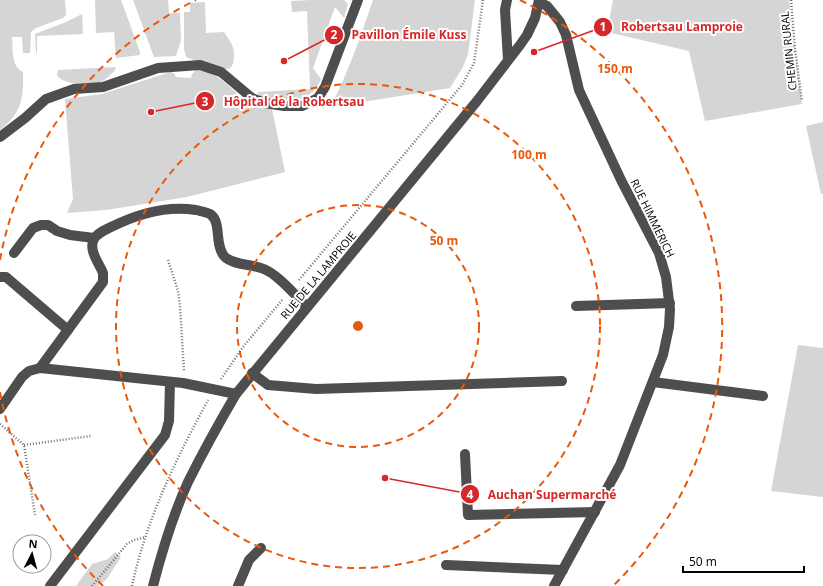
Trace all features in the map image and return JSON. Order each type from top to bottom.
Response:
[{"type":"street","points":[[0,137],[25,118],[46,99],[74,89],[103,86],[158,68],[200,65],[221,72],[252,98],[265,103],[284,106],[302,106],[318,98],[325,87],[358,0]]},
{"type":"street","points":[[507,0],[505,10],[508,60]]},
{"type":"street","name":"RUE DE LA LAMPROIE","points":[[153,586],[162,554],[188,483],[212,435],[236,394],[477,101],[527,35],[535,18],[539,1]]},
{"type":"street","name":"RUE HIMMERICH","points":[[539,1],[547,6],[560,22],[566,35],[579,90],[621,180],[658,253],[666,277],[670,303],[669,327],[663,355],[620,465],[554,586]]},
{"type":"street","points":[[40,368],[103,282],[103,274],[94,254],[92,245],[94,238],[126,219],[149,212],[169,209],[187,209],[210,214],[216,221],[218,241],[225,257],[236,263],[263,268],[274,275],[307,307]]},
{"type":"street","points":[[14,253],[33,228],[41,224],[48,225],[57,231],[70,235],[94,238]]},
{"type":"street","points":[[0,277],[6,277],[68,330]]},
{"type":"street","points":[[576,306],[670,303]]},
{"type":"street","points":[[0,409],[22,377],[29,371],[40,368],[183,383],[236,394]]},
{"type":"street","points":[[252,373],[268,385],[316,390],[562,381]]},
{"type":"street","points":[[50,586],[165,435],[168,421],[170,382]]},
{"type":"street","points":[[653,382],[763,396]]},
{"type":"street","points":[[465,454],[468,515],[594,512]]},
{"type":"street","points":[[238,586],[249,560],[261,548]]},
{"type":"street","points":[[446,565],[563,570]]},
{"type":"path","name":"CHEMIN RURAL","points":[[791,0],[795,49],[802,101]]},
{"type":"path","points":[[168,260],[178,291],[180,306],[184,366],[183,383]]},
{"type":"path","points":[[0,424],[24,445],[35,515]]},
{"type":"path","points":[[24,445],[92,436]]},
{"type":"path","points":[[92,586],[127,544],[134,540],[146,537]]},
{"type":"shaded area","points":[[0,0],[65,0],[66,15],[63,18],[36,28],[31,32],[30,53],[23,53],[22,37],[12,37],[16,66],[23,72],[22,98],[13,118],[0,130]]},
{"type":"shaded area","points":[[95,0],[121,0],[140,55],[116,58],[114,32],[96,33]]},
{"type":"shaded area","points":[[133,0],[168,0],[169,13],[180,13],[181,40],[176,56],[154,57]]},
{"type":"shaded area","points":[[344,0],[348,4],[344,18],[335,7],[313,68],[321,79],[316,88],[303,98],[287,101],[260,96],[257,92],[310,89],[307,11],[292,12],[291,1]]},
{"type":"shaded area","points":[[373,0],[475,0],[468,54],[463,67],[450,88],[331,107],[354,54]]},
{"type":"shaded area","points":[[613,0],[789,0],[802,104],[705,121],[689,51],[607,32]]},
{"type":"shaded area","points":[[205,2],[206,33],[224,32],[231,42],[234,61],[232,67],[230,68],[222,69],[186,57],[184,49],[184,12],[190,12],[190,3]]},
{"type":"shaded area","points":[[82,14],[83,34],[37,36],[36,53],[35,34]]},
{"type":"shaded area","points":[[115,67],[116,69],[105,79],[92,85],[67,82],[59,78],[57,75],[58,70]]},
{"type":"shaded area","points":[[196,70],[205,71],[219,78],[250,103],[272,109],[285,172],[187,197],[106,210],[67,213],[73,199],[65,99],[102,94],[170,72],[174,73],[176,77],[191,78],[192,74]]},
{"type":"shaded area","points":[[823,122],[823,194],[821,194],[806,126]]},
{"type":"shaded area","points":[[798,345],[823,348],[823,497],[771,491]]},
{"type":"shaded area","points":[[115,552],[121,557],[106,580],[97,586],[76,586],[92,564],[108,559]]},
{"type":"place","name":"Robertsau Lamproie","points":[[534,52]]},
{"type":"place","name":"Pavillon Émile Kuss","points":[[284,61]]},
{"type":"place","name":"Hôpital de la Robertsau","points":[[151,112]]},
{"type":"place","name":"Auchan Supermarché","points":[[385,478]]}]
